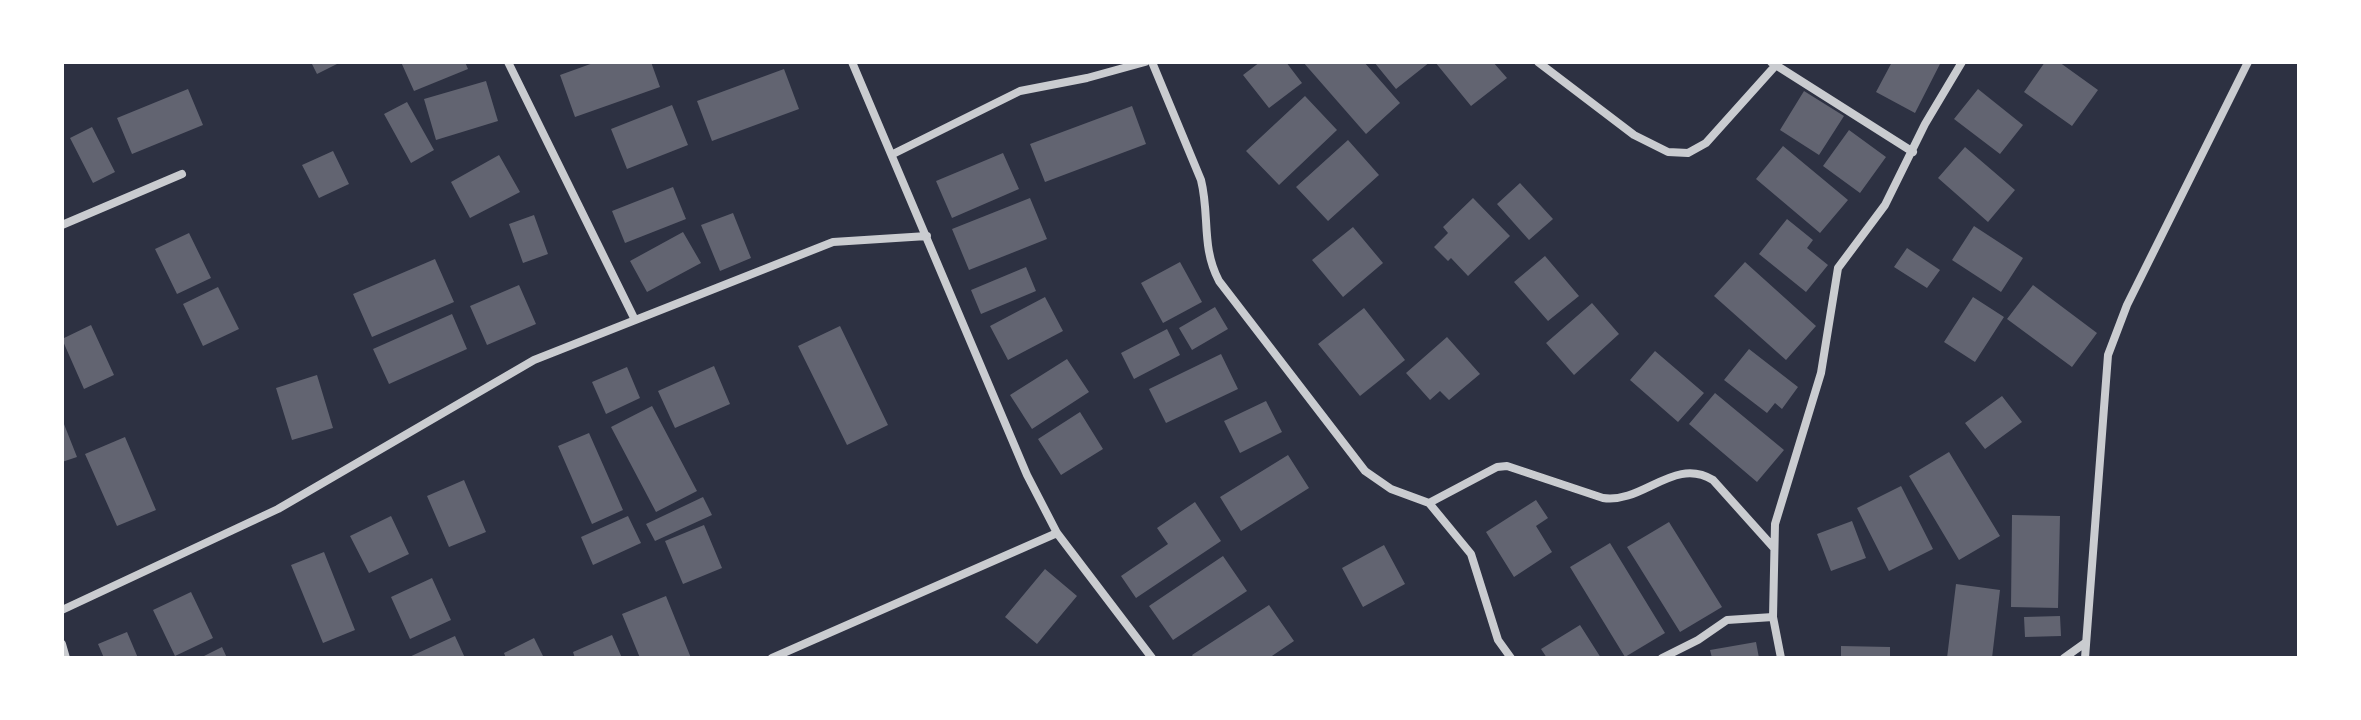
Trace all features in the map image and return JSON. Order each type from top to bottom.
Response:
[{"type":"street","points":[[508,62],[635,320]]},
{"type":"street","points":[[852,62],[1027,475],[1057,533],[1141,654],[1152,658]]},
{"type":"street","points":[[893,154],[1020,91],[1087,78],[1145,62]]},
{"type":"street","points":[[1152,62],[1201,180],[1205,196],[1209,262],[1219,281],[1365,471],[1391,489],[1429,503],[1471,554],[1498,640],[1511,658]]},
{"type":"street","points":[[1538,62],[1634,135],[1668,152],[1688,153],[1706,143],[1774,63],[1913,152]]},
{"type":"street","points":[[1781,658],[1773,617],[1775,524],[1821,373],[1838,268],[1885,205],[1925,124],[1962,62]]},
{"type":"street","points":[[2085,658],[2108,355],[2127,305],[2248,62]]},
{"type":"street","points":[[62,225],[182,174]]},
{"type":"street","points":[[62,610],[278,509],[534,360],[833,242],[927,236]]},
{"type":"street","points":[[1429,503],[1497,467],[1507,466],[1616,500],[1688,471],[1713,480],[1774,548]]},
{"type":"street","points":[[772,658],[1057,533]]},
{"type":"street","points":[[1662,658],[1698,640],[1727,620],[1773,617]]},
{"type":"street","points":[[2064,658],[2085,643]]},
{"type":"street","points":[[62,644],[66,658]]},
{"type":"building","points":[[311,62],[341,62],[317,74]]},
{"type":"building","points":[[401,62],[465,62],[468,69],[414,91]]},
{"type":"building","points":[[596,62],[651,62],[660,87],[575,117],[560,75]]},
{"type":"building","points":[[1260,62],[1286,62],[1302,83],[1269,108],[1243,75]]},
{"type":"building","points":[[1303,62],[1364,62],[1400,103],[1366,134]]},
{"type":"building","points":[[1374,62],[1430,62],[1396,89]]},
{"type":"building","points":[[1435,62],[1493,62],[1507,78],[1471,106]]},
{"type":"building","points":[[1892,62],[1941,62],[1915,113],[1876,92]]},
{"type":"building","points":[[2045,62],[2059,62],[2098,90],[2072,126],[2024,92]]},
{"type":"building","points":[[784,69],[799,109],[712,141],[697,101]]},
{"type":"building","points":[[486,81],[498,121],[436,140],[424,99]]},
{"type":"building","points":[[188,89],[203,125],[132,154],[117,118]]},
{"type":"building","points":[[1978,89],[2023,125],[2000,154],[1954,119]]},
{"type":"building","points":[[1804,91],[1844,116],[1819,155],[1780,130]]},
{"type":"building","points":[[1305,96],[1337,130],[1279,185],[1246,151]]},
{"type":"building","points":[[407,102],[434,150],[411,163],[384,114]]},
{"type":"building","points":[[672,105],[688,145],[627,169],[611,129]]},
{"type":"building","points":[[1132,106],[1146,144],[1045,182],[1030,144]]},
{"type":"building","points":[[92,127],[115,172],[93,183],[70,138]]},
{"type":"building","points":[[1849,130],[1886,157],[1860,193],[1823,166]]},
{"type":"building","points":[[1348,140],[1379,175],[1328,221],[1296,187]]},
{"type":"building","points":[[1783,146],[1848,200],[1820,233],[1756,179]]},
{"type":"building","points":[[1965,147],[2015,190],[1988,222],[1938,178]]},
{"type":"building","points":[[333,151],[349,184],[319,198],[302,165]]},
{"type":"building","points":[[1003,153],[1019,189],[952,218],[936,181]]},
{"type":"building","points":[[499,155],[520,192],[470,218],[451,182]]},
{"type":"building","points":[[1520,183],[1553,219],[1529,240],[1497,204]]},
{"type":"building","points":[[673,187],[686,219],[625,243],[612,211]]},
{"type":"building","points":[[1030,198],[1047,239],[969,270],[952,229]]},
{"type":"building","points":[[1473,198],[1510,236],[1468,276],[1451,258],[1448,261],[1434,247],[1448,233],[1443,227]]},
{"type":"building","points":[[733,213],[751,258],[720,271],[701,225]]},
{"type":"building","points":[[534,215],[548,254],[523,263],[509,224]]},
{"type":"building","points":[[1787,219],[1813,240],[1807,248],[1828,265],[1806,292],[1759,254]]},
{"type":"building","points":[[1974,226],[2023,258],[2001,292],[1952,260]]},
{"type":"building","points":[[1353,227],[1383,263],[1343,297],[1312,260]]},
{"type":"building","points":[[683,232],[701,263],[647,292],[630,261]]},
{"type":"building","points":[[189,233],[211,278],[177,294],[155,249]]},
{"type":"building","points":[[1907,248],[1940,270],[1927,288],[1894,267]]},
{"type":"building","points":[[1545,256],[1579,296],[1548,321],[1514,282]]},
{"type":"building","points":[[435,259],[454,302],[372,337],[353,294]]},
{"type":"building","points":[[1180,262],[1202,302],[1163,323],[1141,283]]},
{"type":"building","points":[[1745,262],[1816,326],[1786,360],[1714,296]]},
{"type":"building","points":[[1026,267],[1036,291],[981,314],[971,290]]},
{"type":"building","points":[[519,285],[536,324],[487,345],[470,306]]},
{"type":"building","points":[[2033,285],[2097,333],[2072,367],[2007,319]]},
{"type":"building","points":[[218,287],[239,329],[203,346],[183,304]]},
{"type":"building","points":[[1045,297],[1063,331],[1008,360],[990,326]]},
{"type":"building","points":[[1973,297],[2004,317],[1975,362],[1944,342]]},
{"type":"building","points":[[1592,303],[1619,334],[1574,375],[1546,343]]},
{"type":"building","points":[[1215,307],[1228,329],[1192,350],[1179,328]]},
{"type":"building","points":[[1364,308],[1405,360],[1360,396],[1318,344]]},
{"type":"building","points":[[452,314],[467,349],[389,384],[373,349]]},
{"type":"building","points":[[91,325],[114,375],[84,389],[62,339]]},
{"type":"building","points":[[840,326],[888,425],[847,445],[798,346]]},
{"type":"building","points":[[1167,329],[1180,355],[1134,379],[1121,353]]},
{"type":"building","points":[[1447,337],[1480,374],[1449,400],[1440,391],[1430,400],[1406,373]]},
{"type":"building","points":[[1749,349],[1798,387],[1782,409],[1775,403],[1767,413],[1724,380]]},
{"type":"building","points":[[1655,351],[1704,393],[1678,422],[1630,380]]},
{"type":"building","points":[[1221,354],[1238,389],[1166,423],[1149,389]]},
{"type":"building","points":[[1067,359],[1089,392],[1032,429],[1010,395]]},
{"type":"building","points":[[714,366],[730,404],[675,428],[658,391]]},
{"type":"building","points":[[627,367],[640,398],[606,414],[592,382]]},
{"type":"building","points":[[317,375],[333,428],[292,440],[276,388]]},
{"type":"building","points":[[1715,393],[1784,450],[1757,482],[1689,424]]},
{"type":"building","points":[[2002,396],[2022,422],[1985,449],[1965,423]]},
{"type":"building","points":[[1266,401],[1282,432],[1240,453],[1224,421]]},
{"type":"building","points":[[652,406],[697,491],[656,512],[611,427]]},
{"type":"building","points":[[1080,412],[1103,449],[1061,475],[1038,439]]},
{"type":"building","points":[[62,419],[77,457],[62,462]]},
{"type":"building","points":[[589,433],[623,510],[592,524],[558,446]]},
{"type":"building","points":[[125,437],[156,510],[117,526],[85,454]]},
{"type":"building","points":[[1949,452],[2000,536],[1959,560],[1909,476]]},
{"type":"building","points":[[1288,455],[1309,488],[1241,531],[1220,497]]},
{"type":"building","points":[[464,480],[486,532],[449,547],[427,496]]},
{"type":"building","points":[[1901,486],[1933,549],[1889,571],[1857,508]]},
{"type":"building","points":[[703,497],[712,515],[655,541],[646,524]]},
{"type":"building","points":[[1536,500],[1548,518],[1536,526],[1552,552],[1514,577],[1486,532]]},
{"type":"building","points":[[1195,502],[1221,541],[1136,598],[1121,576],[1168,544],[1157,528]]},
{"type":"building","points":[[2012,515],[2060,516],[2058,608],[2011,607]]},
{"type":"building","points":[[391,516],[409,554],[369,573],[350,536]]},
{"type":"building","points":[[628,516],[641,543],[593,565],[581,537]]},
{"type":"building","points":[[1852,521],[1866,558],[1831,571],[1817,534]]},
{"type":"building","points":[[1669,522],[1722,607],[1680,632],[1627,547]]},
{"type":"building","points":[[704,525],[722,568],[683,584],[665,541]]},
{"type":"building","points":[[1610,543],[1665,633],[1625,657],[1570,567]]},
{"type":"building","points":[[1384,545],[1405,584],[1363,607],[1342,568]]},
{"type":"building","points":[[324,552],[355,630],[323,643],[291,565]]},
{"type":"building","points":[[1223,556],[1247,591],[1173,640],[1149,606]]},
{"type":"building","points":[[1045,569],[1077,596],[1037,644],[1005,617]]},
{"type":"building","points":[[432,578],[451,620],[410,639],[391,597]]},
{"type":"building","points":[[1956,584],[2000,590],[1992,658],[1947,658]]},
{"type":"building","points":[[191,592],[213,638],[175,656],[153,610]]},
{"type":"building","points":[[666,596],[691,658],[640,658],[622,614]]},
{"type":"building","points":[[1269,605],[1294,641],[1269,658],[1194,658],[1192,655]]},
{"type":"building","points":[[2060,616],[2061,636],[2025,637],[2024,617]]},
{"type":"building","points":[[1580,625],[1601,658],[1547,658],[1541,649]]},
{"type":"building","points":[[127,632],[138,658],[104,658],[98,644]]},
{"type":"building","points":[[612,635],[622,658],[575,658],[573,652]]},
{"type":"building","points":[[455,636],[465,658],[407,658]]},
{"type":"building","points":[[534,638],[544,658],[506,658],[504,653]]},
{"type":"building","points":[[1756,642],[1759,658],[1712,658],[1710,650]]},
{"type":"building","points":[[1841,646],[1890,647],[1890,658],[1841,658]]},
{"type":"building","points":[[222,647],[227,658],[200,658]]}]
